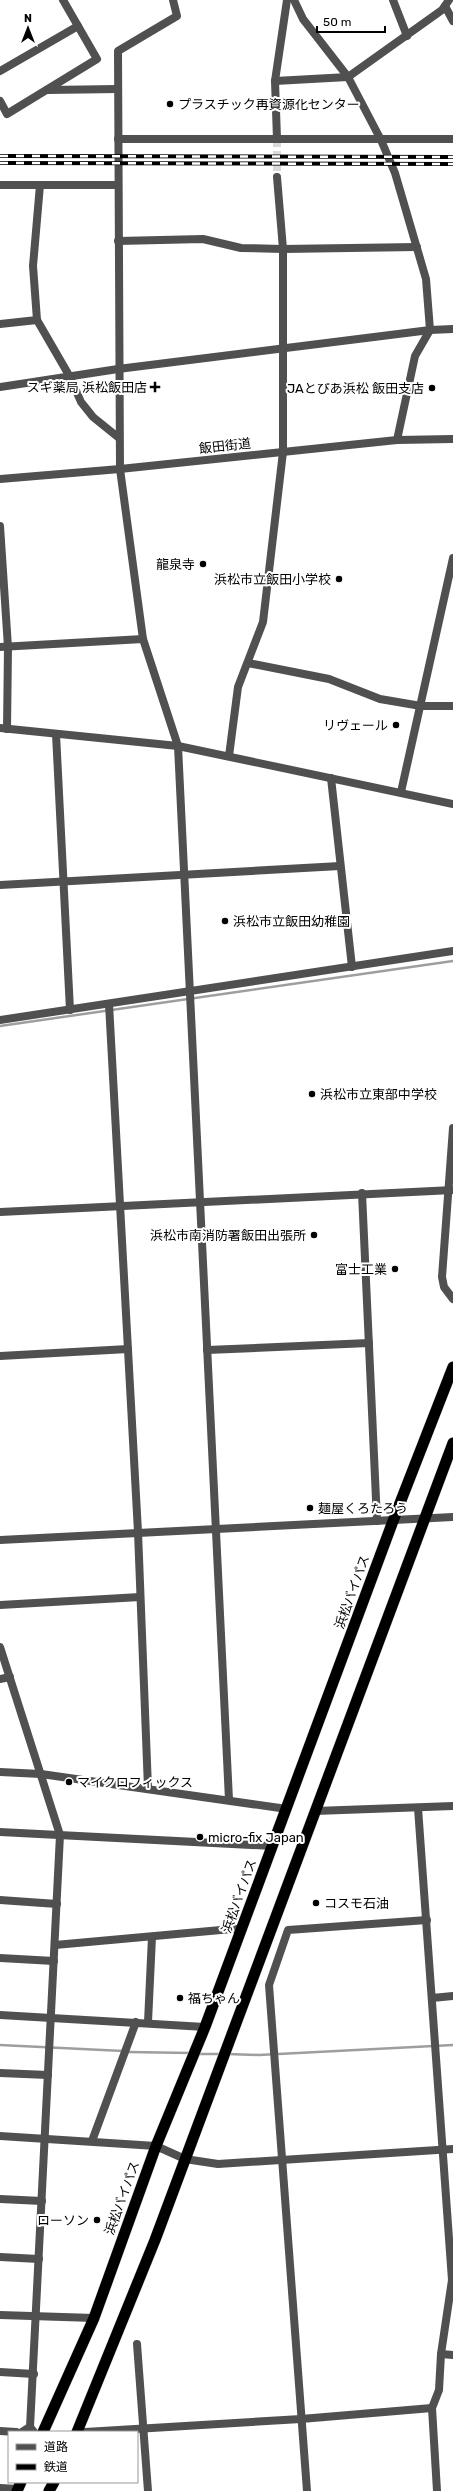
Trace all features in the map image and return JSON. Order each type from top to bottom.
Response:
[{"type":"highway","name":"浜松バイパス","points":[[44,2431],[94,2318],[156,2146],[205,2027],[243,1928],[393,1521],[453,1367]]},
{"type":"highway","points":[[77,2431],[122,2326],[453,1443]]},
{"type":"street","points":[[0,101],[7,114],[97,59],[63,0]]},
{"type":"street","points":[[173,0],[177,16],[118,51],[118,369],[120,469],[143,639],[178,746],[183,875],[230,1800]]},
{"type":"street","points":[[277,139],[275,81],[287,0]]},
{"type":"street","points":[[294,0],[304,19],[348,77],[381,140],[395,173],[426,279],[430,330],[415,356],[397,440]]},
{"type":"street","points":[[393,0],[407,36]]},
{"type":"street","points":[[275,81],[348,77],[407,36],[447,3],[453,21]]},
{"type":"street","points":[[0,71],[78,26]]},
{"type":"street","points":[[45,90],[118,89]]},
{"type":"street","points":[[118,139],[453,139]]},
{"type":"street","points":[[229,756],[238,687],[263,622],[284,452],[283,249],[277,177]]},
{"type":"street","points":[[0,185],[118,185]]},
{"type":"street","points":[[40,185],[33,266],[36,320],[70,377],[81,402],[93,417],[120,438]]},
{"type":"street","points":[[118,241],[203,240],[241,248],[283,249],[417,247]]},
{"type":"street","points":[[0,324],[36,320]]},
{"type":"street","points":[[0,386],[118,369],[430,330],[453,329]]},
{"type":"street","name":"飯田街道","points":[[0,479],[120,469],[397,440],[453,439]]},
{"type":"street","points":[[0,526],[4,647],[4,729],[178,746],[453,804]]},
{"type":"street","points":[[401,792],[453,558]]},
{"type":"street","points":[[4,647],[143,639]]},
{"type":"street","points":[[248,663],[329,679],[380,699],[421,706],[453,706]]},
{"type":"street","points":[[56,734],[70,1010]]},
{"type":"street","points":[[331,778],[352,967]]},
{"type":"street","points":[[0,885],[340,866]]},
{"type":"street","points":[[0,1020],[453,951]]},
{"type":"street","points":[[109,1004],[138,1532],[148,1788]]},
{"type":"street","points":[[453,1128],[450,1190],[442,1277],[444,1287],[453,1299]]},
{"type":"street","points":[[0,1212],[450,1190]]},
{"type":"street","points":[[362,1194],[377,1521]]},
{"type":"street","points":[[207,1350],[369,1343]]},
{"type":"street","points":[[0,1356],[128,1349]]},
{"type":"street","points":[[0,1540],[453,1517]]},
{"type":"street","points":[[0,1605],[140,1597]]},
{"type":"street","points":[[0,1647],[60,1834],[36,2316],[32,2429]]},
{"type":"street","points":[[0,1679],[10,1677]]},
{"type":"street","points":[[0,1772],[41,1774],[148,1788],[287,1809]]},
{"type":"street","points":[[315,1811],[453,1806]]},
{"type":"street","points":[[418,1808],[452,2280],[441,2354],[439,2390],[432,2408],[437,2491]]},
{"type":"street","points":[[0,1832],[273,1846]]},
{"type":"street","points":[[0,1900],[57,1904]]},
{"type":"street","points":[[307,2491],[281,2161],[269,1985],[288,1930],[426,1920]]},
{"type":"street","points":[[55,1945],[243,1928]]},
{"type":"street","points":[[148,2022],[152,1937]]},
{"type":"street","points":[[0,1958],[54,1961]]},
{"type":"street","points":[[432,1998],[453,1996]]},
{"type":"street","points":[[0,2015],[148,2022],[205,2027]]},
{"type":"street","points":[[92,2141],[136,2022]]},
{"type":"street","points":[[0,2073],[48,2075]]},
{"type":"street","points":[[0,2136],[156,2146],[185,2159],[218,2164],[281,2161],[453,2148]]},
{"type":"street","points":[[0,2199],[42,2201]]},
{"type":"street","points":[[0,2257],[39,2259]]},
{"type":"street","points":[[0,2315],[94,2318]]},
{"type":"street","points":[[137,2344],[145,2429],[148,2491]]},
{"type":"street","points":[[441,2354],[453,2355]]},
{"type":"street","points":[[0,2372],[34,2374]]},
{"type":"street","points":[[105,2431],[301,2419],[432,2408]]},
{"type":"street","points":[[0,2488],[18,2487]]},
{"type":"waterway","points":[[0,1026],[453,961]]},
{"type":"waterway","points":[[0,2045],[123,2051]]},
{"type":"waterway","points":[[228,2054],[259,2055],[453,2045]]},
{"type":"waterway","points":[[128,2052],[191,2053]]},
{"type":"waterway","points":[[198,2054],[221,2054]]},
{"type":"tunnel","points":[[277,139],[277,177]]},
{"type":"railway","points":[[0,156],[453,157]]},
{"type":"railway","points":[[0,163],[453,164]]},
{"type":"place","name":"プラスチック再資源化センター","points":[[170,104]]},
{"type":"place","name":"スギ薬局 浜松飯田店","points":[[155,387]]},
{"type":"place","name":"JAとぴあ浜松 飯田支店","points":[[432,388]]},
{"type":"place","name":"龍泉寺","points":[[203,564]]},
{"type":"place","name":"浜松市立飯田小学校","points":[[339,579]]},
{"type":"place","name":"リヴェール","points":[[396,725]]},
{"type":"place","name":"浜松市立飯田幼稚園","points":[[225,921]]},
{"type":"place","name":"浜松市立東部中学校","points":[[312,1094]]},
{"type":"place","name":"浜松市南消防署飯田出張所","points":[[314,1235]]},
{"type":"place","name":"富士工業","points":[[395,1269]]},
{"type":"place","name":"麺屋くろたろう","points":[[310,1508]]},
{"type":"place","name":"マイクロフィックス","points":[[69,1782]]},
{"type":"place","name":"micro-fix Japan","points":[[200,1837]]},
{"type":"place","name":"コスモ石油","points":[[316,1903]]},
{"type":"place","name":"福ちゃん","points":[[180,1998]]},
{"type":"place","name":"ローソン","points":[[97,2220]]}]
